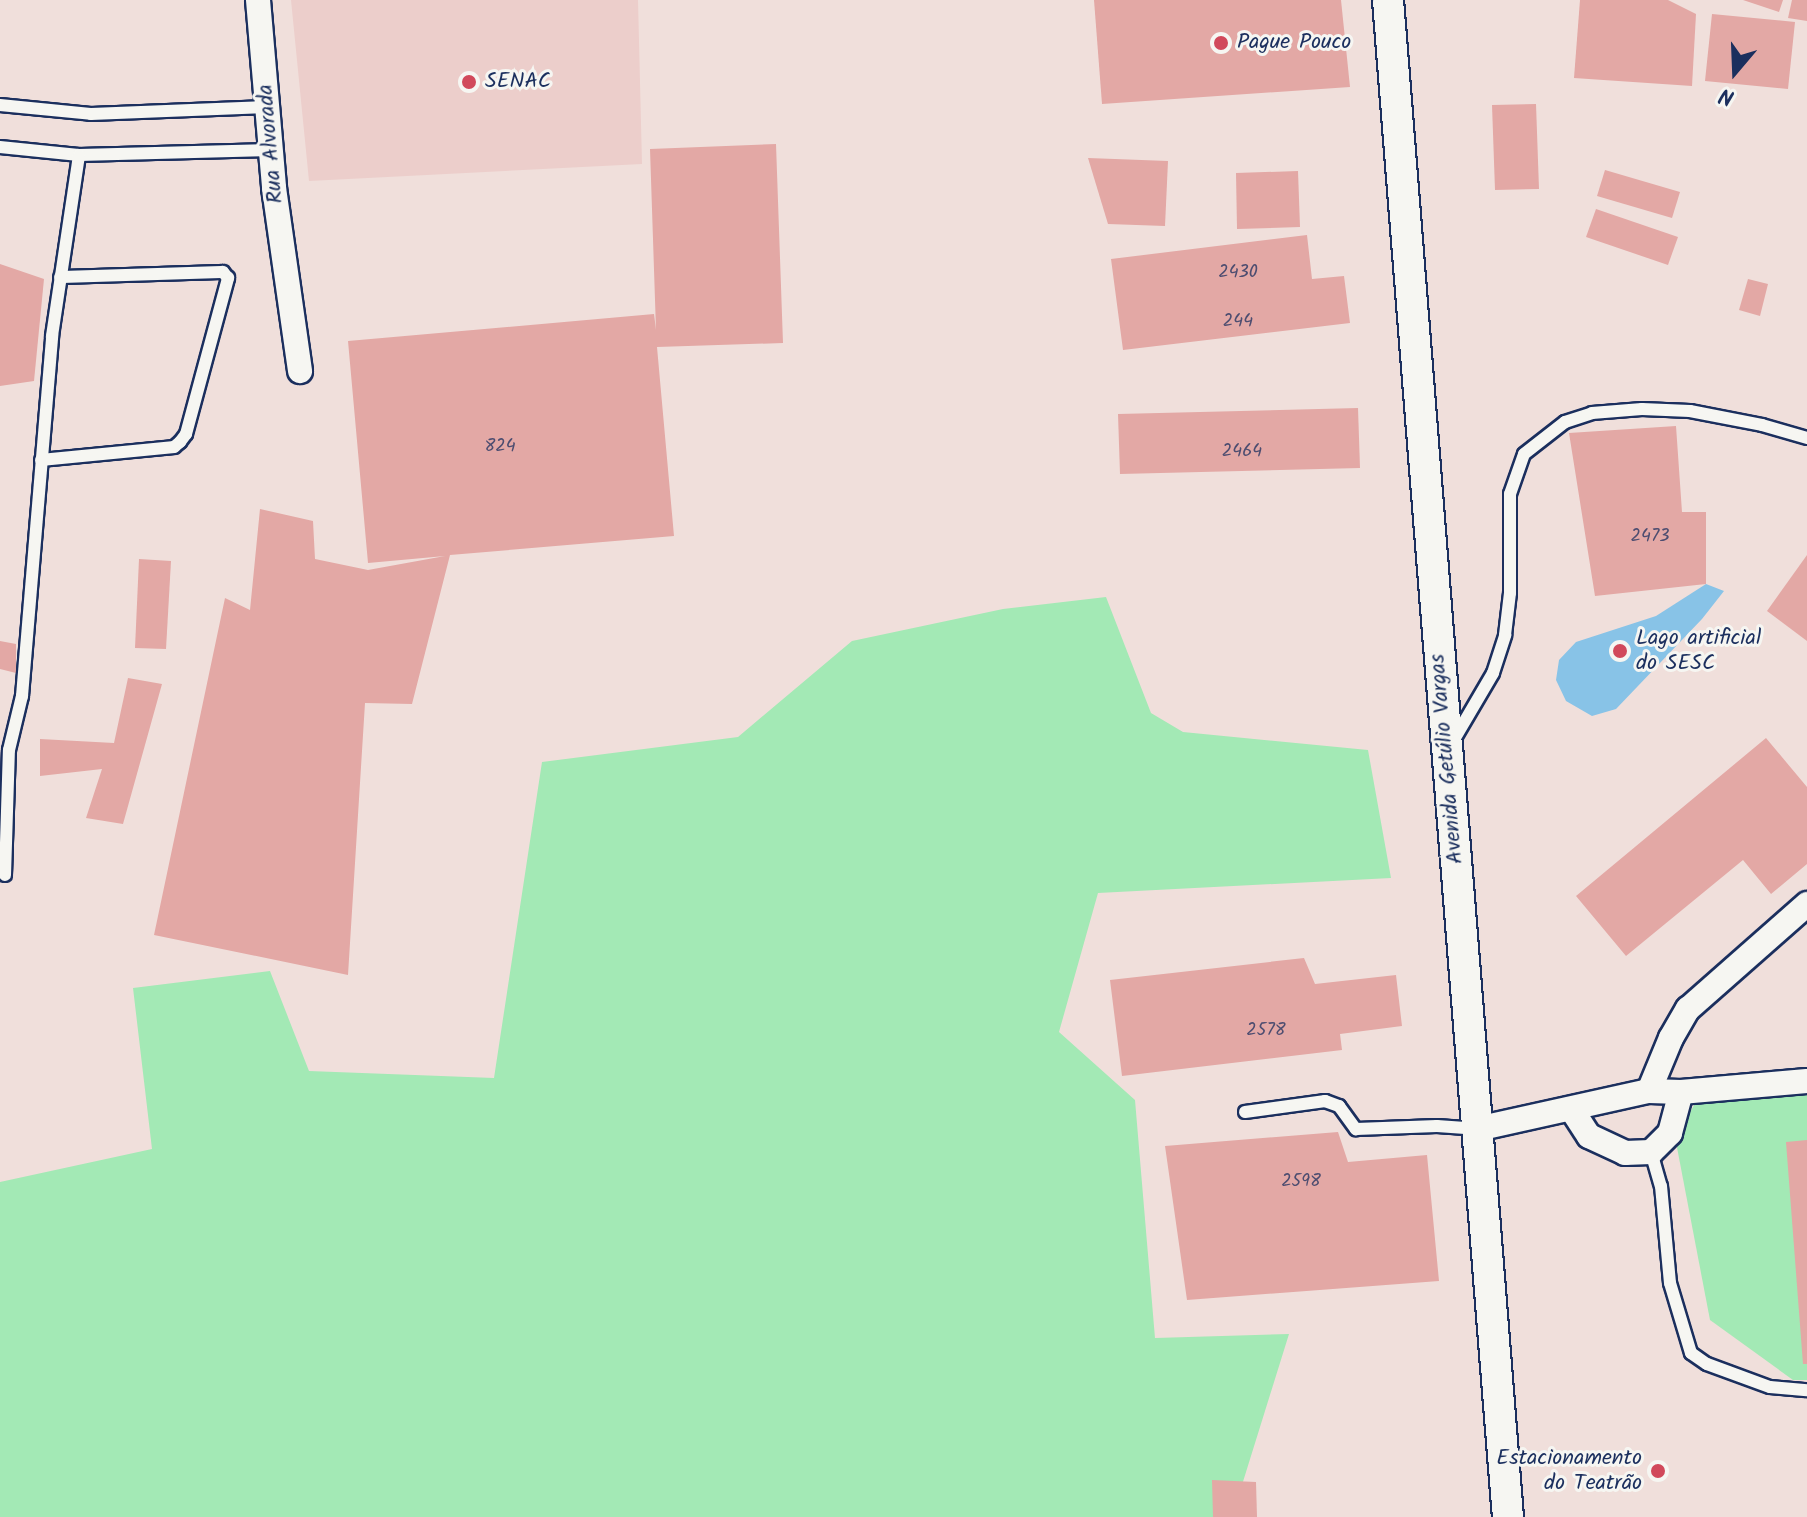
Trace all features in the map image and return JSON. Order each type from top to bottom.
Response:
[{"type":"street","name":"Rua Alvorada","points":[[258,0],[271,150],[300,371]]},
{"type":"street","name":"Avenida Getúlio Vargas","points":[[1388,0],[1508,1517]]},
{"type":"street","points":[[1649,1091],[1671,1038],[1688,1009],[1807,904]]},
{"type":"street","points":[[1477,1129],[1649,1091],[1681,1092],[1807,1081]]},
{"type":"street","points":[[1572,1110],[1589,1136],[1625,1153],[1651,1152],[1670,1133],[1681,1092]]},
{"type":"lane","points":[[0,105],[91,114],[267,107]]},
{"type":"lane","points":[[0,147],[79,155],[271,150]]},
{"type":"lane","points":[[5,875],[9,750],[22,696],[60,277],[79,155]]},
{"type":"lane","points":[[41,460],[174,447],[180,442],[186,434],[228,278],[223,272],[60,277]]},
{"type":"lane","points":[[1446,753],[1493,673],[1505,635],[1510,593],[1510,494],[1524,454],[1565,422],[1592,413],[1642,409],[1690,411],[1762,425],[1807,438]]},
{"type":"lane","points":[[1245,1112],[1325,1101],[1339,1106],[1356,1129],[1437,1126],[1477,1129]]},
{"type":"lane","points":[[1651,1152],[1661,1186],[1670,1283],[1691,1353],[1707,1364],[1770,1387],[1807,1390]]},
{"type":"shaded area","name":"SENAC","points":[[291,0],[638,0],[642,164],[309,181]]},
{"type":"green space","points":[[1106,597],[1151,713],[1183,732],[1368,750],[1391,878],[1098,893],[1059,1032],[1135,1100],[1155,1338],[1289,1334],[1232,1517],[0,1517],[0,1182],[152,1149],[133,988],[270,971],[309,1071],[494,1078],[542,762],[738,737],[852,641],[1003,609]]},
{"type":"green space","points":[[1807,1093],[1807,1380],[1793,1380],[1710,1320],[1675,1137],[1696,1102]]},
{"type":"water","name":"Lago artificial do SESC","points":[[1706,584],[1724,591],[1702,619],[1616,709],[1592,716],[1566,701],[1556,680],[1559,660],[1576,642],[1656,616]]},
{"type":"building","name":"Pague Pouco","points":[[1094,0],[1341,0],[1350,87],[1102,104]]},
{"type":"building","points":[[1580,0],[1668,0],[1696,14],[1692,86],[1574,78]]},
{"type":"building","points":[[1743,0],[1783,0],[1779,12]]},
{"type":"building","points":[[1792,0],[1807,0],[1807,21],[1788,18]]},
{"type":"building","points":[[1712,14],[1795,22],[1788,89],[1705,81]]},
{"type":"building","points":[[1536,104],[1539,189],[1495,190],[1492,105]]},
{"type":"building","points":[[776,144],[783,343],[657,347],[674,536],[450,555],[412,704],[365,703],[348,975],[154,935],[225,598],[250,610],[260,509],[313,521],[315,559],[368,570],[445,556],[368,563],[348,341],[654,314],[656,330],[650,149]]},
{"type":"building","points":[[1088,158],[1168,161],[1165,226],[1108,224]]},
{"type":"building","points":[[1605,170],[1680,192],[1672,218],[1597,196]]},
{"type":"building","points":[[1298,171],[1300,227],[1237,229],[1236,173]]},
{"type":"building","points":[[1596,209],[1678,237],[1668,265],[1586,237]]},
{"type":"building","points":[[1307,235],[1312,279],[1344,276],[1350,323],[1123,350],[1111,259]]},
{"type":"building","points":[[0,264],[44,279],[34,381],[0,386]]},
{"type":"building","points":[[1748,279],[1768,284],[1760,316],[1739,310]]},
{"type":"building","points":[[1358,408],[1360,468],[1120,474],[1118,414]]},
{"type":"building","points":[[1676,426],[1682,512],[1706,512],[1706,584],[1595,596],[1569,433]]},
{"type":"building","points":[[1807,555],[1807,641],[1767,611]]},
{"type":"building","points":[[139,559],[171,561],[166,649],[135,648]]},
{"type":"building","points":[[0,641],[16,644],[16,673],[0,669]]},
{"type":"building","points":[[128,678],[162,684],[123,824],[86,818],[102,769],[40,776],[40,739],[114,743]]},
{"type":"building","points":[[1766,738],[1807,787],[1807,864],[1771,894],[1743,860],[1626,956],[1576,896]]},
{"type":"building","points":[[1304,958],[1315,984],[1396,975],[1402,1026],[1340,1034],[1342,1050],[1122,1076],[1110,980]]},
{"type":"building","points":[[1338,1132],[1348,1162],[1427,1155],[1439,1281],[1187,1300],[1165,1146]]},
{"type":"building","points":[[1807,1140],[1807,1364],[1803,1364],[1786,1142]]},
{"type":"building","points":[[1212,1480],[1256,1482],[1257,1517],[1213,1517]]},
{"type":"place","name":"Pague Pouco","points":[[1221,43]]},
{"type":"place","name":"SENAC","points":[[469,82]]},
{"type":"place","name":"Lago artificial do SESC","points":[[1620,651]]},
{"type":"place","name":"Estacionamento do Teatrão","points":[[1658,1471]]}]
